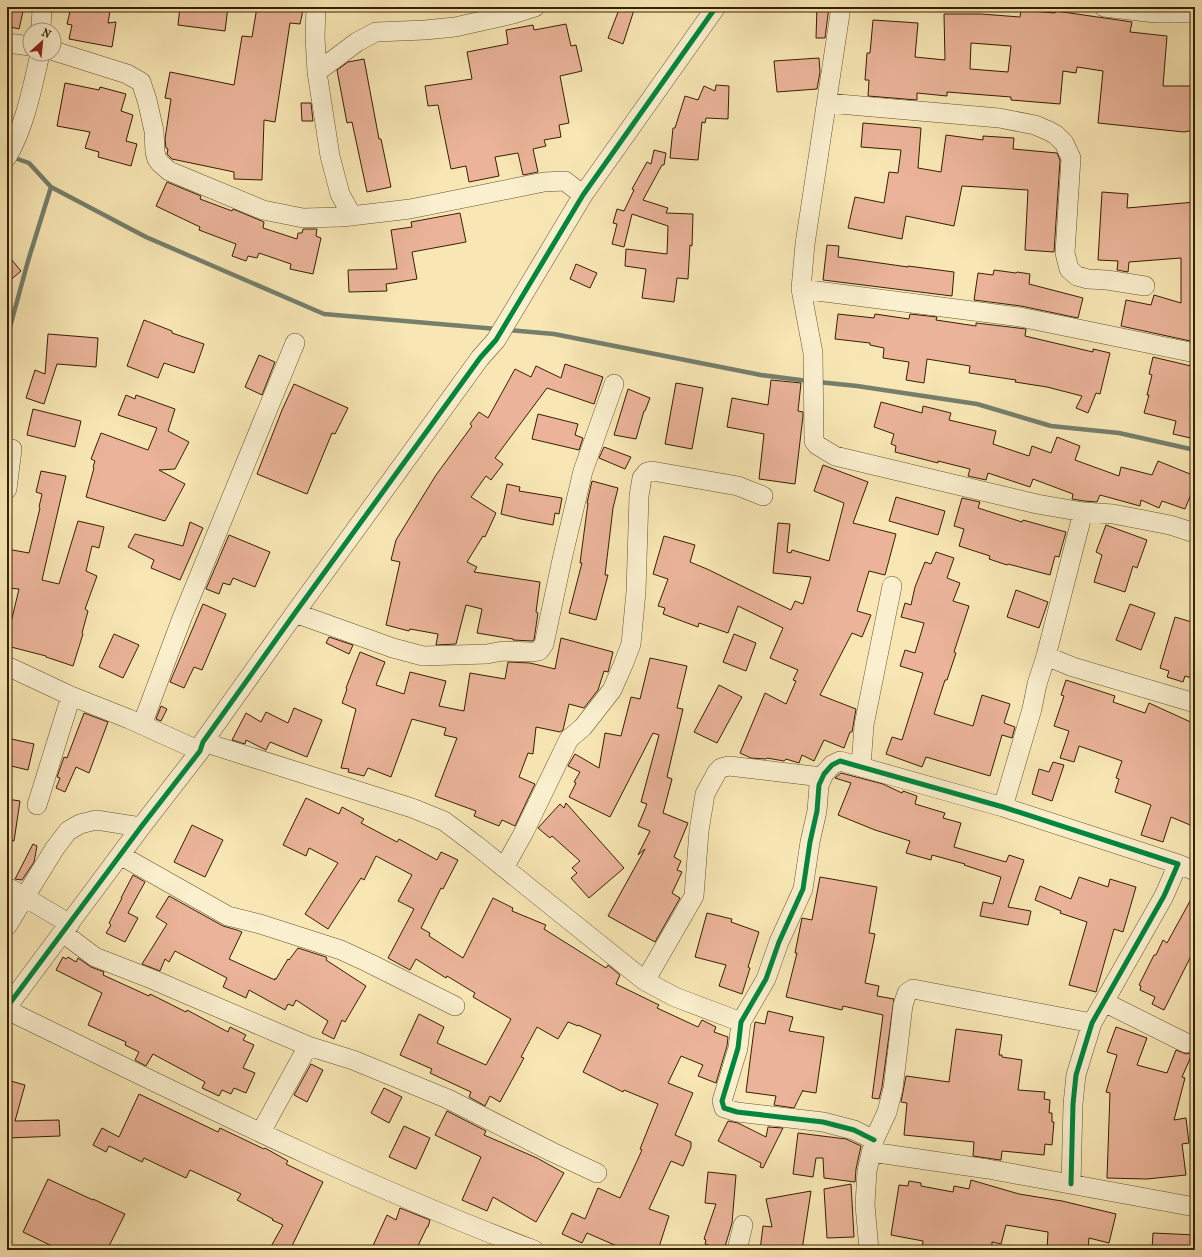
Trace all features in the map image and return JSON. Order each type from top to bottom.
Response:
[{"type":"street","points":[[41,22],[42,7]]},
{"type":"street","points":[[316,7],[315,37],[317,72],[330,156],[340,194],[352,216]]},
{"type":"street","points":[[534,1250],[352,1176],[7,1008],[202,746],[295,613],[480,358],[496,340],[583,195],[716,7]]},
{"type":"street","points":[[841,7],[805,244],[802,289],[813,353],[814,441],[817,445],[835,456],[1037,504],[1083,512],[1113,514],[1170,525],[1195,533]]},
{"type":"street","points":[[1104,7],[1155,13],[1195,13]]},
{"type":"street","points":[[317,72],[357,42],[376,32],[419,31],[455,27],[525,8]]},
{"type":"street","points":[[7,43],[22,45]]},
{"type":"street","points":[[62,54],[128,74],[141,82],[154,131],[155,152],[160,163],[169,171],[263,210],[303,218],[342,217],[410,209],[544,182],[565,181],[583,195]]},
{"type":"street","points":[[10,152],[30,99],[38,62]]},
{"type":"street","points":[[827,103],[999,118],[1035,125],[1052,133],[1064,143],[1071,158],[1066,253],[1069,268],[1077,276],[1088,279],[1107,280],[1145,286]]},
{"type":"street","points":[[802,289],[1020,317],[1195,353]]},
{"type":"street","points":[[142,725],[185,611],[295,343]]},
{"type":"street","points":[[295,613],[393,648],[423,656],[487,654],[503,651],[540,651],[544,644],[583,471],[614,384]]},
{"type":"street","points":[[7,489],[12,449]]},
{"type":"street","points":[[504,868],[524,832],[569,739],[583,727],[612,690],[624,665],[631,644],[636,592],[639,496],[642,478],[647,472],[652,471],[738,486],[763,496]]},
{"type":"street","points":[[1003,808],[1032,708],[1037,684],[1046,656],[1083,512]]},
{"type":"street","points":[[861,767],[864,725],[892,586]]},
{"type":"street","points":[[1046,656],[1073,667],[1195,704]]},
{"type":"street","points":[[7,666],[71,696],[142,725],[202,746],[412,808],[444,821],[645,981],[676,996],[741,1022]]},
{"type":"street","points":[[37,805],[71,696]]},
{"type":"street","points":[[1195,871],[1178,864],[1003,808],[840,761],[832,765],[824,774],[819,785],[817,811],[810,842],[803,889],[779,942],[766,979],[741,1022],[738,1048],[722,1101],[724,1108],[737,1112],[823,1122],[854,1130],[873,1146],[1195,1207]]},
{"type":"street","points":[[645,981],[694,896],[699,831],[705,794],[716,772],[729,766],[822,777]]},
{"type":"street","points":[[7,926],[55,848],[68,831],[80,824],[96,820],[141,827]]},
{"type":"street","points":[[120,855],[228,916],[260,924],[341,950],[455,1006]]},
{"type":"street","points":[[1071,1184],[1074,1090],[1076,1075],[1092,1023],[1164,896],[1178,864]]},
{"type":"street","points":[[7,888],[25,898],[66,928],[95,957],[154,980],[308,1046],[354,1060],[448,1099],[552,1152],[597,1173]]},
{"type":"street","points":[[869,1250],[865,1205],[867,1171],[873,1146],[887,1112],[893,1089],[903,1005],[907,993],[913,989],[1092,1023]]},
{"type":"street","points":[[1104,1002],[1186,1043]]},
{"type":"street","points":[[261,1132],[308,1046]]},
{"type":"street","points":[[737,1250],[743,1225]]},
{"type":"building","points":[[7,7],[24,7],[19,29],[7,26]]},
{"type":"building","points":[[71,7],[90,7],[110,11],[108,23],[116,22],[112,47],[69,39],[72,25],[67,24]]},
{"type":"building","points":[[180,7],[228,7],[225,31],[178,25]]},
{"type":"building","points":[[257,7],[287,7],[303,10],[300,24],[290,23],[275,122],[264,120],[262,180],[234,179],[234,172],[172,159],[167,154],[168,149],[166,148],[165,139],[171,99],[165,98],[170,72],[234,85],[242,36],[252,37]]},
{"type":"building","points":[[620,7],[635,7],[623,44],[608,38]]},
{"type":"building","points":[[817,7],[829,7],[825,38],[816,38]]},
{"type":"building","points":[[1021,10],[1055,13],[1056,11],[1132,22],[1130,32],[1167,36],[1163,86],[1195,86],[1195,130],[1184,132],[1098,123],[1103,71],[1077,67],[1076,73],[1063,71],[1060,104],[1011,100],[1011,97],[947,92],[947,96],[917,93],[917,100],[868,96],[869,80],[865,80],[867,53],[870,53],[873,20],[918,23],[915,57],[945,60],[944,14],[981,14],[1020,17]],"holes":[[[971,43],[1011,46],[1008,72],[970,69]]]},
{"type":"building","points":[[566,24],[571,46],[576,45],[582,71],[560,76],[569,123],[559,125],[561,137],[544,140],[546,146],[533,149],[538,172],[523,175],[518,153],[495,157],[499,176],[469,182],[466,166],[451,169],[438,105],[428,106],[425,86],[472,79],[467,52],[508,44],[506,30],[533,25],[534,30]]},
{"type":"building","points":[[819,58],[820,72],[817,89],[777,92],[774,61]]},
{"type":"building","points":[[364,59],[379,139],[381,139],[391,187],[367,192],[352,122],[347,123],[337,70],[348,62]]},
{"type":"building","points":[[65,83],[99,90],[100,87],[126,94],[121,111],[133,115],[126,141],[137,144],[131,166],[98,157],[99,152],[85,148],[90,132],[57,126]]},
{"type":"building","points":[[716,85],[729,86],[728,119],[706,118],[705,123],[702,122],[698,160],[670,158],[673,128],[675,128],[685,96],[698,100],[704,86],[715,91]]},
{"type":"building","points":[[301,103],[311,103],[313,121],[302,121]]},
{"type":"building","points":[[863,123],[921,128],[918,168],[941,172],[946,135],[983,140],[983,136],[1014,138],[1013,149],[1057,153],[1060,160],[1054,252],[1025,250],[1028,190],[962,186],[954,226],[906,216],[902,239],[848,228],[855,197],[884,203],[889,172],[898,173],[901,150],[861,147]]},
{"type":"building","points":[[654,150],[666,153],[664,165],[662,165],[643,200],[668,208],[666,213],[693,214],[692,246],[690,245],[688,279],[677,278],[674,302],[642,298],[646,269],[625,266],[626,249],[667,254],[668,226],[632,214],[624,247],[612,244],[617,224],[613,223],[617,209],[624,211],[634,190],[632,189],[647,162],[651,164]]},
{"type":"building","points":[[167,182],[201,196],[200,199],[232,211],[233,209],[264,222],[263,228],[297,239],[298,233],[302,233],[303,229],[317,229],[316,236],[321,238],[313,274],[290,269],[291,264],[259,253],[257,258],[248,256],[246,261],[232,256],[236,244],[199,230],[200,227],[156,206]]},
{"type":"building","points":[[1102,192],[1128,194],[1127,208],[1195,202],[1195,342],[1121,326],[1126,300],[1151,305],[1154,295],[1181,303],[1181,258],[1129,262],[1128,272],[1117,270],[1118,261],[1098,260]]},
{"type":"building","points":[[460,213],[466,242],[412,252],[417,279],[386,284],[387,291],[349,292],[348,270],[397,269],[391,230],[412,227],[411,222]]},
{"type":"building","points":[[827,245],[839,246],[838,257],[954,272],[952,296],[823,280]]},
{"type":"building","points":[[7,254],[21,271],[7,283]]},
{"type":"building","points":[[576,264],[597,273],[590,288],[570,279]]},
{"type":"building","points":[[994,270],[1030,274],[1029,284],[1083,298],[1078,318],[1021,306],[974,300],[978,273],[993,275]]},
{"type":"building","points":[[838,314],[874,318],[875,314],[909,319],[910,314],[937,317],[936,320],[976,326],[976,323],[1026,329],[1025,336],[1093,352],[1093,349],[1110,353],[1100,394],[1096,393],[1088,413],[1076,408],[1082,396],[1047,387],[1015,382],[1016,380],[969,373],[970,366],[927,359],[924,383],[906,380],[909,362],[883,358],[884,348],[870,345],[870,343],[835,339]]},
{"type":"building","points":[[144,320],[172,331],[172,333],[204,344],[194,373],[164,363],[158,378],[127,366]]},
{"type":"building","points":[[48,334],[98,338],[96,367],[57,364],[44,404],[26,398],[35,370],[45,374]]},
{"type":"building","points":[[259,355],[275,362],[262,395],[245,387]]},
{"type":"building","points":[[1153,357],[1195,367],[1195,439],[1173,434],[1176,421],[1144,413],[1149,395],[1147,395],[1152,375],[1149,374]]},
{"type":"building","points":[[565,364],[603,377],[594,404],[547,388],[495,458],[503,464],[491,480],[486,476],[471,497],[496,513],[485,537],[483,536],[467,562],[477,567],[474,572],[540,582],[536,612],[538,613],[534,640],[513,640],[477,633],[482,609],[466,605],[456,644],[436,645],[438,634],[410,629],[409,631],[386,625],[400,562],[391,560],[396,540],[436,475],[472,426],[470,424],[479,412],[488,418],[515,369],[531,377],[536,366],[561,378]]},
{"type":"building","points":[[771,380],[801,383],[798,411],[803,412],[803,416],[795,484],[759,479],[764,434],[727,427],[732,398],[768,405]]},
{"type":"building","points":[[676,383],[703,388],[692,449],[665,444]]},
{"type":"building","points":[[294,384],[348,408],[335,434],[332,433],[307,494],[257,474],[282,410]]},
{"type":"building","points":[[628,389],[650,398],[644,411],[636,439],[614,435]]},
{"type":"building","points":[[126,395],[135,399],[136,395],[175,409],[168,431],[189,442],[175,469],[159,470],[185,484],[165,521],[86,497],[95,461],[91,459],[101,433],[148,450],[157,428],[118,415]]},
{"type":"building","points":[[881,402],[922,413],[923,406],[951,413],[949,420],[996,431],[993,444],[1029,456],[1032,446],[1051,453],[1057,437],[1080,446],[1075,460],[1119,476],[1121,467],[1152,475],[1158,461],[1195,476],[1195,484],[1185,509],[1162,501],[1159,508],[1141,500],[1140,506],[1100,495],[1097,502],[1084,501],[1072,499],[1073,494],[1033,479],[1030,487],[988,473],[986,480],[968,476],[970,469],[938,461],[938,463],[895,452],[896,446],[891,444],[894,434],[874,427]]},
{"type":"building","points":[[33,409],[81,421],[75,447],[27,435]]},
{"type":"building","points":[[538,414],[578,424],[575,435],[583,438],[579,450],[532,439]]},
{"type":"building","points":[[604,447],[631,457],[625,469],[599,458]]},
{"type":"building","points":[[823,465],[868,482],[853,523],[896,534],[885,575],[869,571],[857,611],[871,615],[862,637],[852,633],[820,695],[856,709],[852,732],[850,732],[844,748],[824,740],[814,761],[802,755],[799,763],[786,759],[784,761],[767,758],[751,758],[740,753],[765,693],[786,704],[796,681],[793,680],[798,670],[770,658],[783,628],[738,606],[728,633],[699,623],[698,627],[663,614],[665,608],[658,606],[668,579],[653,574],[664,536],[695,545],[690,562],[791,610],[795,601],[803,604],[811,577],[773,573],[778,523],[790,524],[787,552],[791,553],[792,550],[829,561],[844,503],[814,491]]},
{"type":"building","points":[[41,471],[66,476],[42,580],[59,584],[78,521],[104,527],[99,548],[92,546],[86,571],[97,576],[85,609],[88,611],[83,634],[73,666],[46,656],[7,646],[7,639],[19,589],[7,588],[7,549],[29,553],[40,508],[42,494],[36,492]]},
{"type":"building","points":[[592,481],[618,488],[613,508],[605,575],[608,575],[596,620],[569,613],[582,563],[580,563],[587,503]]},
{"type":"building","points":[[507,484],[520,487],[519,491],[562,498],[559,514],[555,513],[553,525],[501,514]]},
{"type":"building","points":[[896,497],[945,511],[938,535],[889,521]]},
{"type":"building","points":[[962,498],[980,502],[978,508],[1022,522],[1023,520],[1066,532],[1059,557],[1055,556],[1050,575],[1008,564],[1007,565],[989,559],[990,556],[959,546],[964,529],[954,526]]},
{"type":"building","points":[[190,522],[203,528],[180,580],[151,568],[154,560],[128,547],[135,534],[183,546]]},
{"type":"building","points":[[1106,525],[1147,540],[1137,568],[1133,566],[1125,592],[1094,582],[1102,555],[1096,552]]},
{"type":"building","points":[[229,535],[270,552],[255,587],[233,578],[230,585],[223,583],[219,594],[206,589]]},
{"type":"building","points":[[936,552],[954,558],[947,578],[960,583],[953,601],[969,606],[954,652],[956,653],[934,714],[973,726],[982,695],[1010,704],[1004,723],[1015,727],[1012,738],[1002,735],[990,776],[926,757],[922,767],[886,754],[892,737],[902,740],[923,673],[900,666],[905,650],[915,653],[924,623],[901,617],[905,603],[911,605],[915,587],[925,562],[931,564]]},
{"type":"building","points":[[1016,590],[1048,602],[1039,628],[1007,617]]},
{"type":"building","points":[[203,604],[226,614],[202,670],[194,667],[184,688],[170,682]]},
{"type":"building","points":[[1130,604],[1155,613],[1141,650],[1116,640]]},
{"type":"building","points":[[1175,617],[1195,623],[1195,679],[1185,676],[1183,682],[1167,677],[1169,671],[1160,668]]},
{"type":"building","points":[[114,634],[139,645],[123,678],[99,667]]},
{"type":"building","points":[[734,634],[756,643],[746,671],[723,662]]},
{"type":"building","points":[[329,637],[353,645],[349,654],[326,643]]},
{"type":"building","points":[[561,638],[613,652],[608,672],[604,671],[598,690],[584,708],[569,704],[563,730],[560,732],[536,727],[533,754],[528,753],[519,777],[535,784],[515,826],[502,820],[499,826],[474,816],[476,811],[435,796],[457,738],[444,735],[446,728],[412,719],[391,777],[368,768],[364,776],[348,772],[349,769],[341,768],[356,709],[342,703],[347,689],[346,688],[360,652],[385,662],[376,685],[404,694],[410,672],[446,681],[439,706],[464,711],[470,673],[505,679],[508,662],[530,663],[555,669]]},
{"type":"building","points":[[650,658],[687,666],[677,708],[683,709],[667,777],[672,779],[663,813],[688,823],[674,857],[681,861],[677,870],[682,872],[672,893],[680,898],[655,942],[608,916],[645,849],[638,855],[650,831],[638,826],[647,804],[641,802],[659,735],[653,733],[610,817],[569,797],[576,783],[574,782],[580,772],[568,766],[575,754],[599,768],[605,733],[621,736],[631,697],[640,699]]},
{"type":"building","points":[[1066,680],[1115,696],[1113,702],[1145,713],[1149,703],[1195,724],[1195,827],[1171,817],[1163,842],[1141,835],[1151,805],[1115,792],[1119,779],[1116,778],[1122,761],[1079,746],[1074,762],[1060,758],[1069,731],[1054,726],[1064,696],[1061,695]]},
{"type":"building","points":[[719,685],[742,697],[717,743],[694,732]]},
{"type":"building","points":[[161,706],[167,709],[161,721],[156,719]]},
{"type":"building","points":[[294,708],[322,720],[307,757],[270,742],[266,750],[246,740],[245,744],[232,740],[246,713],[261,722],[266,712],[288,723]]},
{"type":"building","points":[[84,713],[108,722],[89,773],[76,767],[65,792],[56,788],[60,778],[57,777],[64,757],[67,758]]},
{"type":"building","points":[[7,738],[34,744],[28,770],[7,765]]},
{"type":"building","points":[[1053,762],[1064,765],[1052,801],[1032,794],[1039,769],[1049,772]]},
{"type":"building","points":[[841,773],[883,784],[902,793],[903,791],[917,796],[915,804],[945,813],[943,818],[961,823],[954,847],[1006,862],[1009,855],[1024,860],[1008,907],[1031,911],[1028,925],[980,916],[983,902],[993,904],[1001,877],[964,865],[965,864],[932,855],[931,860],[906,853],[910,841],[875,830],[838,815],[851,783],[835,778]]},
{"type":"building","points":[[306,798],[339,814],[342,807],[364,819],[361,823],[397,842],[399,839],[437,860],[441,852],[458,860],[443,889],[441,888],[421,928],[430,933],[429,936],[463,958],[493,898],[513,908],[512,911],[546,925],[544,929],[606,968],[608,965],[620,975],[616,984],[659,1005],[657,1008],[698,1027],[702,1020],[716,1027],[714,1032],[728,1037],[727,1046],[716,1083],[698,1076],[703,1065],[681,1056],[668,1083],[693,1093],[675,1135],[691,1142],[691,1147],[683,1166],[671,1161],[649,1209],[669,1216],[658,1250],[626,1250],[587,1233],[582,1243],[562,1234],[572,1213],[585,1219],[598,1188],[620,1198],[642,1150],[640,1149],[658,1104],[624,1090],[623,1092],[583,1072],[601,1035],[568,1022],[558,1039],[537,1027],[521,1057],[524,1058],[500,1102],[490,1096],[485,1106],[469,1097],[471,1092],[430,1073],[432,1069],[400,1055],[419,1014],[444,1027],[437,1043],[486,1065],[511,1019],[473,997],[475,993],[447,976],[446,978],[416,959],[410,970],[388,958],[414,909],[398,901],[412,875],[376,856],[364,880],[361,878],[328,929],[305,914],[338,863],[309,848],[306,856],[283,845]]},
{"type":"building","points":[[7,799],[20,801],[14,841],[7,840]]},
{"type":"building","points":[[566,803],[624,868],[589,898],[571,878],[577,873],[572,868],[580,861],[552,836],[550,838],[538,828],[560,804],[564,808]]},
{"type":"building","points":[[192,825],[223,840],[205,877],[174,862]]},
{"type":"building","points":[[33,844],[37,846],[34,862],[22,880],[15,879]]},
{"type":"building","points":[[133,875],[145,882],[128,913],[138,918],[125,942],[106,933],[111,925],[109,923]]},
{"type":"building","points":[[820,877],[877,887],[869,933],[875,934],[865,983],[879,986],[877,996],[894,999],[879,1099],[872,1098],[883,1015],[843,1006],[842,1010],[786,997],[797,953],[795,953],[802,918],[812,920]]},
{"type":"building","points":[[1079,877],[1108,887],[1110,879],[1136,887],[1123,932],[1114,929],[1096,992],[1069,985],[1087,922],[1060,913],[1061,911],[1035,900],[1040,886],[1071,899]]},
{"type":"building","points":[[1195,892],[1195,948],[1164,1010],[1152,1004],[1155,997],[1140,990],[1141,986],[1139,985],[1163,940],[1167,943]]},
{"type":"building","points":[[169,896],[223,926],[242,932],[229,959],[275,980],[288,959],[289,960],[298,948],[326,957],[326,960],[366,986],[345,1022],[342,1020],[334,1039],[322,1033],[328,1021],[296,1000],[293,1006],[288,1004],[285,1010],[249,990],[246,998],[223,987],[227,978],[175,951],[169,962],[165,959],[160,971],[142,964],[167,924],[156,917]]},
{"type":"building","points":[[707,913],[732,919],[731,922],[759,932],[748,967],[750,968],[742,994],[719,986],[726,965],[695,957]]},
{"type":"building","points":[[63,957],[66,959],[68,957],[76,962],[78,958],[91,967],[104,972],[103,975],[149,996],[150,994],[186,1012],[187,1010],[228,1032],[230,1027],[246,1035],[243,1040],[254,1045],[243,1068],[255,1073],[246,1093],[234,1088],[231,1094],[222,1090],[219,1096],[202,1088],[205,1082],[153,1054],[146,1066],[135,1060],[139,1052],[125,1045],[126,1042],[88,1025],[102,993],[56,970]]},
{"type":"building","points":[[768,1011],[793,1017],[789,1031],[824,1037],[816,1093],[803,1090],[794,1108],[774,1105],[776,1096],[746,1092],[755,1022],[765,1024]]},
{"type":"building","points":[[1116,1027],[1147,1038],[1137,1065],[1167,1073],[1176,1050],[1186,1054],[1193,1052],[1182,1077],[1185,1078],[1174,1120],[1186,1118],[1189,1143],[1182,1144],[1186,1175],[1147,1179],[1107,1178],[1110,1093],[1106,1092],[1117,1055],[1107,1052]]},
{"type":"building","points":[[956,1029],[1002,1035],[999,1055],[1002,1055],[1002,1057],[1022,1060],[1018,1090],[1045,1092],[1044,1099],[1050,1100],[1049,1113],[1052,1113],[1052,1122],[1054,1122],[1052,1145],[1045,1144],[1044,1155],[1002,1151],[1000,1160],[973,1156],[974,1142],[904,1135],[907,1103],[901,1102],[906,1076],[949,1082]]},
{"type":"building","points":[[311,1064],[323,1070],[307,1102],[294,1095]]},
{"type":"building","points":[[7,1080],[25,1085],[15,1121],[59,1120],[60,1136],[7,1138]]},
{"type":"building","points":[[384,1088],[402,1097],[389,1123],[371,1113]]},
{"type":"building","points":[[139,1094],[218,1132],[220,1128],[264,1149],[265,1148],[288,1161],[286,1164],[323,1182],[290,1250],[269,1250],[283,1225],[237,1200],[241,1194],[190,1170],[186,1178],[144,1158],[142,1162],[109,1146],[106,1152],[93,1145],[102,1128],[119,1137]]},
{"type":"building","points":[[447,1111],[486,1131],[484,1135],[537,1158],[564,1173],[536,1222],[493,1197],[487,1211],[462,1200],[481,1157],[435,1135]]},
{"type":"building","points":[[728,1121],[738,1123],[766,1137],[768,1127],[783,1128],[763,1168],[760,1167],[761,1163],[718,1141]]},
{"type":"building","points":[[404,1126],[430,1138],[416,1169],[389,1157]]},
{"type":"building","points":[[798,1133],[846,1139],[861,1146],[855,1182],[824,1178],[823,1158],[816,1158],[813,1177],[793,1174]]},
{"type":"building","points":[[708,1172],[736,1175],[732,1223],[724,1250],[710,1250],[711,1246],[705,1244],[706,1240],[704,1239],[716,1204],[705,1203]]},
{"type":"building","points":[[48,1179],[125,1214],[107,1250],[60,1250],[23,1232]]},
{"type":"building","points":[[971,1180],[1019,1194],[1062,1201],[1116,1214],[1109,1243],[1089,1238],[1088,1250],[1047,1250],[1048,1232],[1006,1225],[1001,1244],[992,1242],[992,1250],[922,1250],[923,1241],[891,1235],[899,1185],[908,1186],[909,1181],[921,1183],[921,1186],[953,1192],[954,1186],[969,1189]]},
{"type":"building","points":[[851,1184],[854,1237],[827,1238],[824,1189]]},
{"type":"building","points":[[811,1191],[802,1250],[760,1250],[763,1226],[772,1227],[766,1199]]},
{"type":"building","points":[[400,1208],[430,1220],[416,1250],[371,1250],[387,1215],[396,1220]]},
{"type":"building","points":[[1153,1233],[1195,1235],[1195,1250],[1152,1250]]},
{"type":"waterway","points":[[12,157],[29,163],[51,187],[146,237],[324,314],[497,329]]},
{"type":"waterway","points":[[7,338],[28,261],[51,187]]},
{"type":"waterway","points":[[508,330],[554,334],[761,375],[808,381]]},
{"type":"waterway","points":[[818,382],[857,386],[977,404],[1051,426],[1119,433],[1195,450]]},
{"type":"cycle path","points":[[7,1007],[141,827],[200,751],[203,742],[295,613],[480,358],[496,340],[583,195],[716,7]]},
{"type":"cycle path","points":[[874,1140],[854,1130],[823,1122],[737,1112],[724,1108],[722,1101],[738,1048],[741,1022],[766,979],[779,942],[803,889],[810,842],[817,811],[819,785],[824,774],[832,765],[840,761],[1003,807],[1178,864],[1164,896],[1092,1023],[1076,1075],[1073,1104],[1071,1184]]}]
